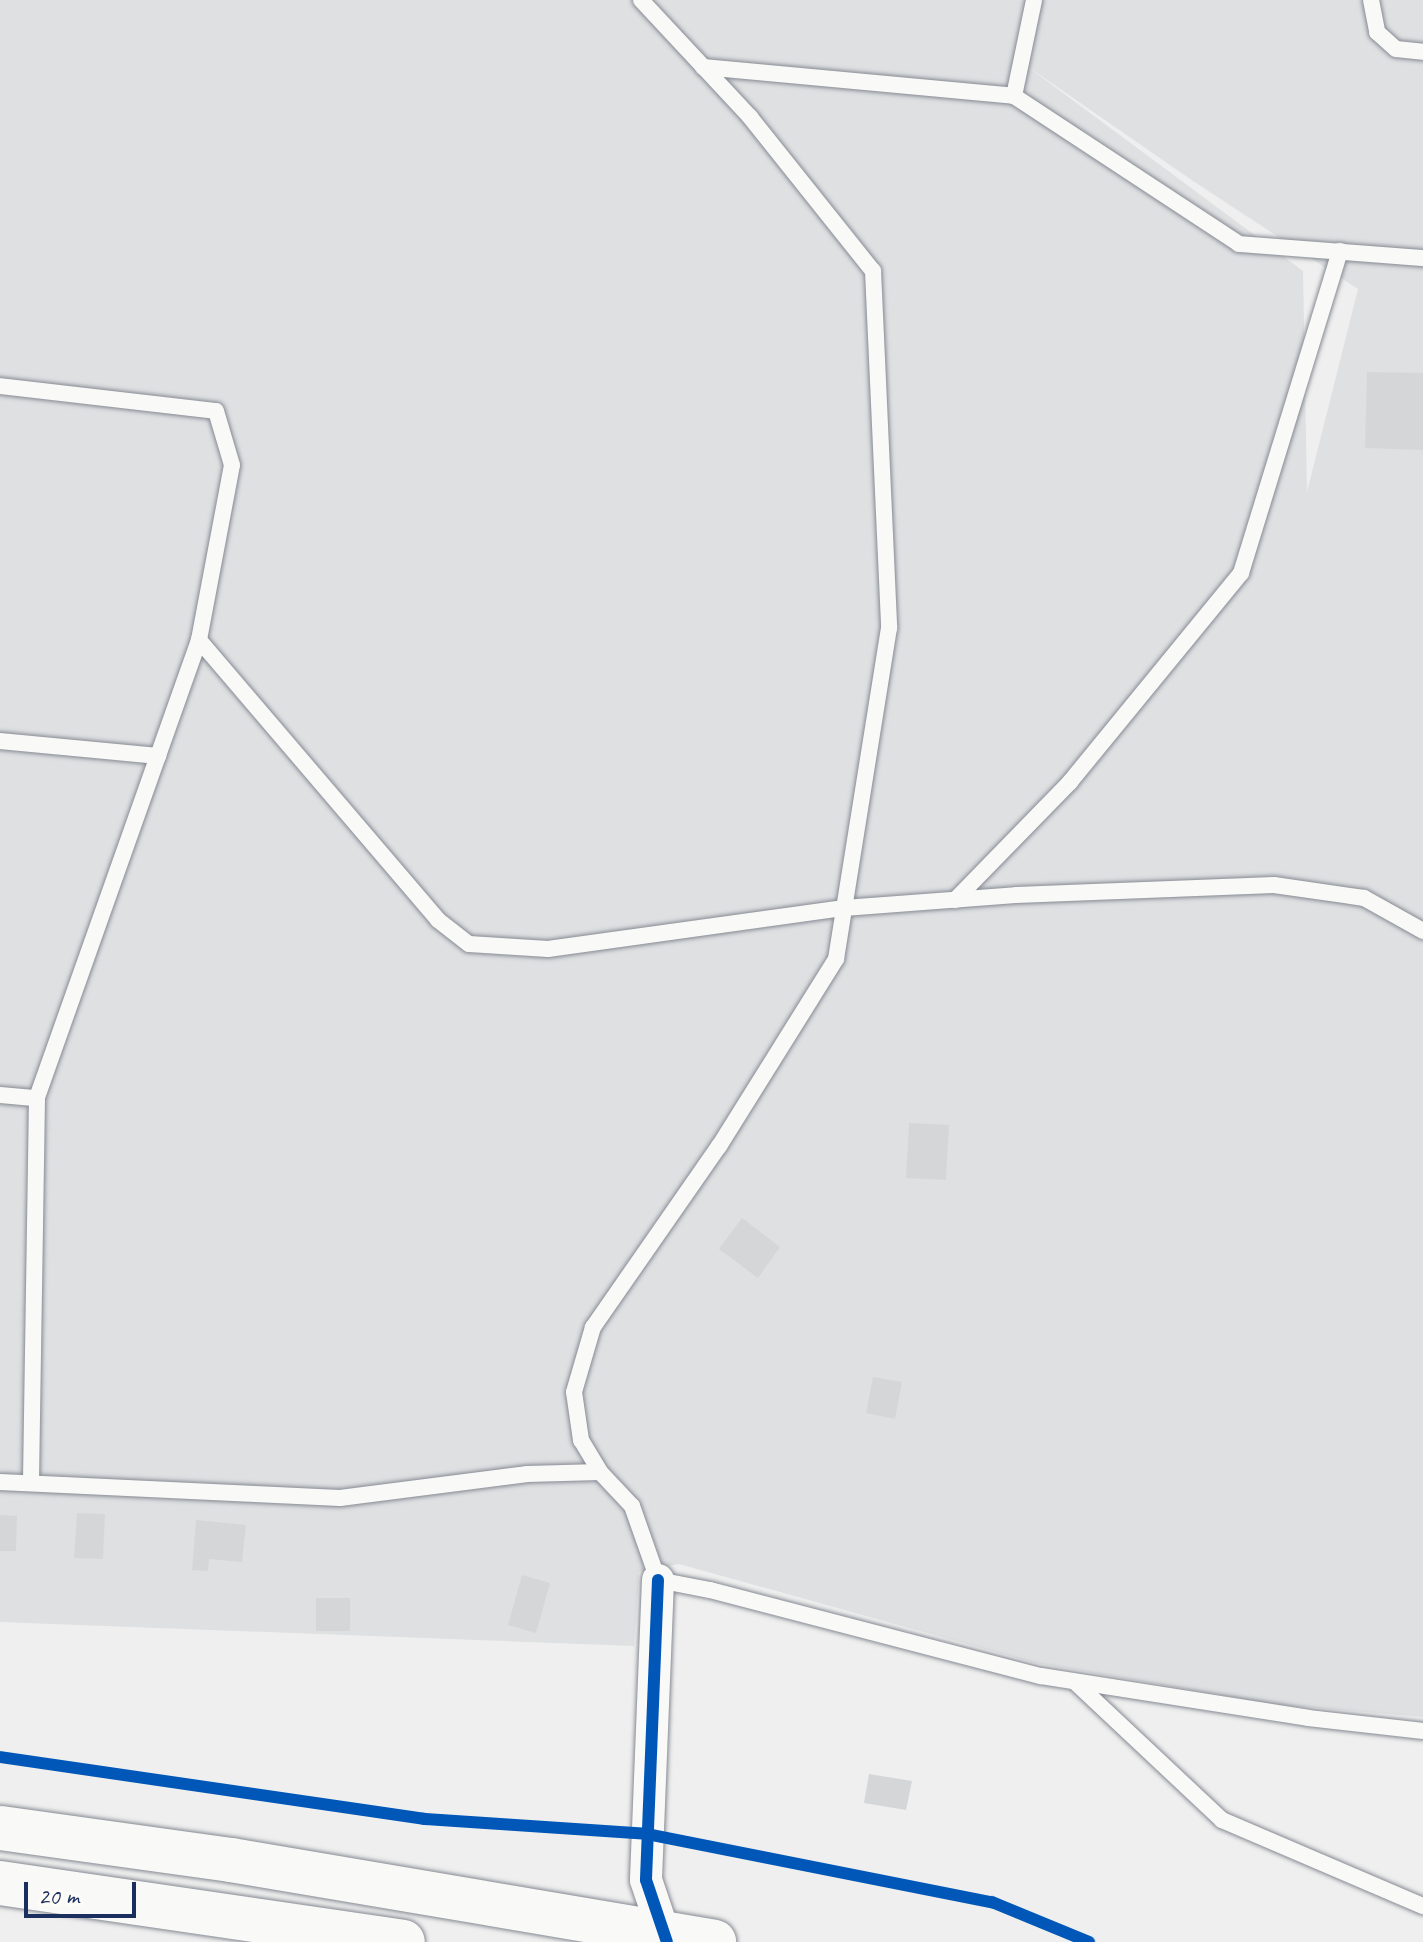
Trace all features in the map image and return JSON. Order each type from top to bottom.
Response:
[{"type":"main road","points":[[0,1828],[231,1860],[664,1937],[714,1942]]},
{"type":"main road","points":[[0,1883],[403,1942]]},
{"type":"street","points":[[658,1580],[646,1880],[664,1937]]},
{"type":"lane","points":[[641,0],[750,117],[873,271],[889,628],[836,959],[719,1146],[593,1327],[574,1392],[581,1440],[600,1472],[632,1506],[658,1580],[1075,1682],[1308,1718],[1423,1731]]},
{"type":"lane","points":[[1014,96],[1034,0]]},
{"type":"lane","points":[[1371,0],[1377,32],[1396,49],[1423,52]]},
{"type":"lane","points":[[703,67],[1014,96],[1239,244],[1423,258]]},
{"type":"lane","points":[[955,900],[1070,782],[1241,573],[1340,251]]},
{"type":"lane","points":[[0,386],[216,411],[232,465],[199,640],[37,1098],[31,1483]]},
{"type":"lane","points":[[199,640],[438,920],[469,944],[548,949],[844,908],[1274,885],[1364,898],[1423,931]]},
{"type":"lane","points":[[0,741],[158,756]]},
{"type":"lane","points":[[0,1095],[37,1098]]},
{"type":"lane","points":[[0,1482],[340,1498],[527,1474],[600,1472]]},
{"type":"lane","points":[[1075,1682],[1222,1820],[1423,1906]]},
{"type":"path","points":[[0,1757],[424,1819],[647,1834],[992,1902],[1089,1942]]},
{"type":"shaded area","points":[[0,0],[1423,0],[1423,1717],[1280,1705],[1035,1663],[679,1564],[639,1572],[634,1646],[0,1622]],"holes":[[[1024,64],[1193,181],[1358,289],[1307,492],[1303,271]]]},
{"type":"building","points":[[1367,372],[1423,373],[1423,450],[1365,448]]},
{"type":"building","points":[[909,1123],[949,1125],[946,1180],[906,1178]]},
{"type":"building","points":[[742,1218],[780,1247],[758,1278],[719,1249]]},
{"type":"building","points":[[873,1377],[902,1382],[895,1419],[866,1413]]},
{"type":"building","points":[[77,1513],[105,1514],[103,1559],[74,1558]]},
{"type":"building","points":[[0,1515],[17,1516],[16,1551],[0,1551]]},
{"type":"building","points":[[196,1520],[246,1525],[242,1562],[209,1559],[208,1571],[192,1570]]},
{"type":"building","points":[[522,1575],[550,1583],[536,1633],[508,1625]]},
{"type":"building","points":[[316,1598],[350,1598],[350,1631],[316,1631]]},
{"type":"building","points":[[869,1774],[912,1781],[906,1810],[864,1803]]},
{"type":"cycle path","points":[[658,1580],[646,1880],[667,1942]]},
{"type":"cycle path","points":[[0,1757],[424,1819],[647,1834],[992,1902],[1089,1942]]}]
